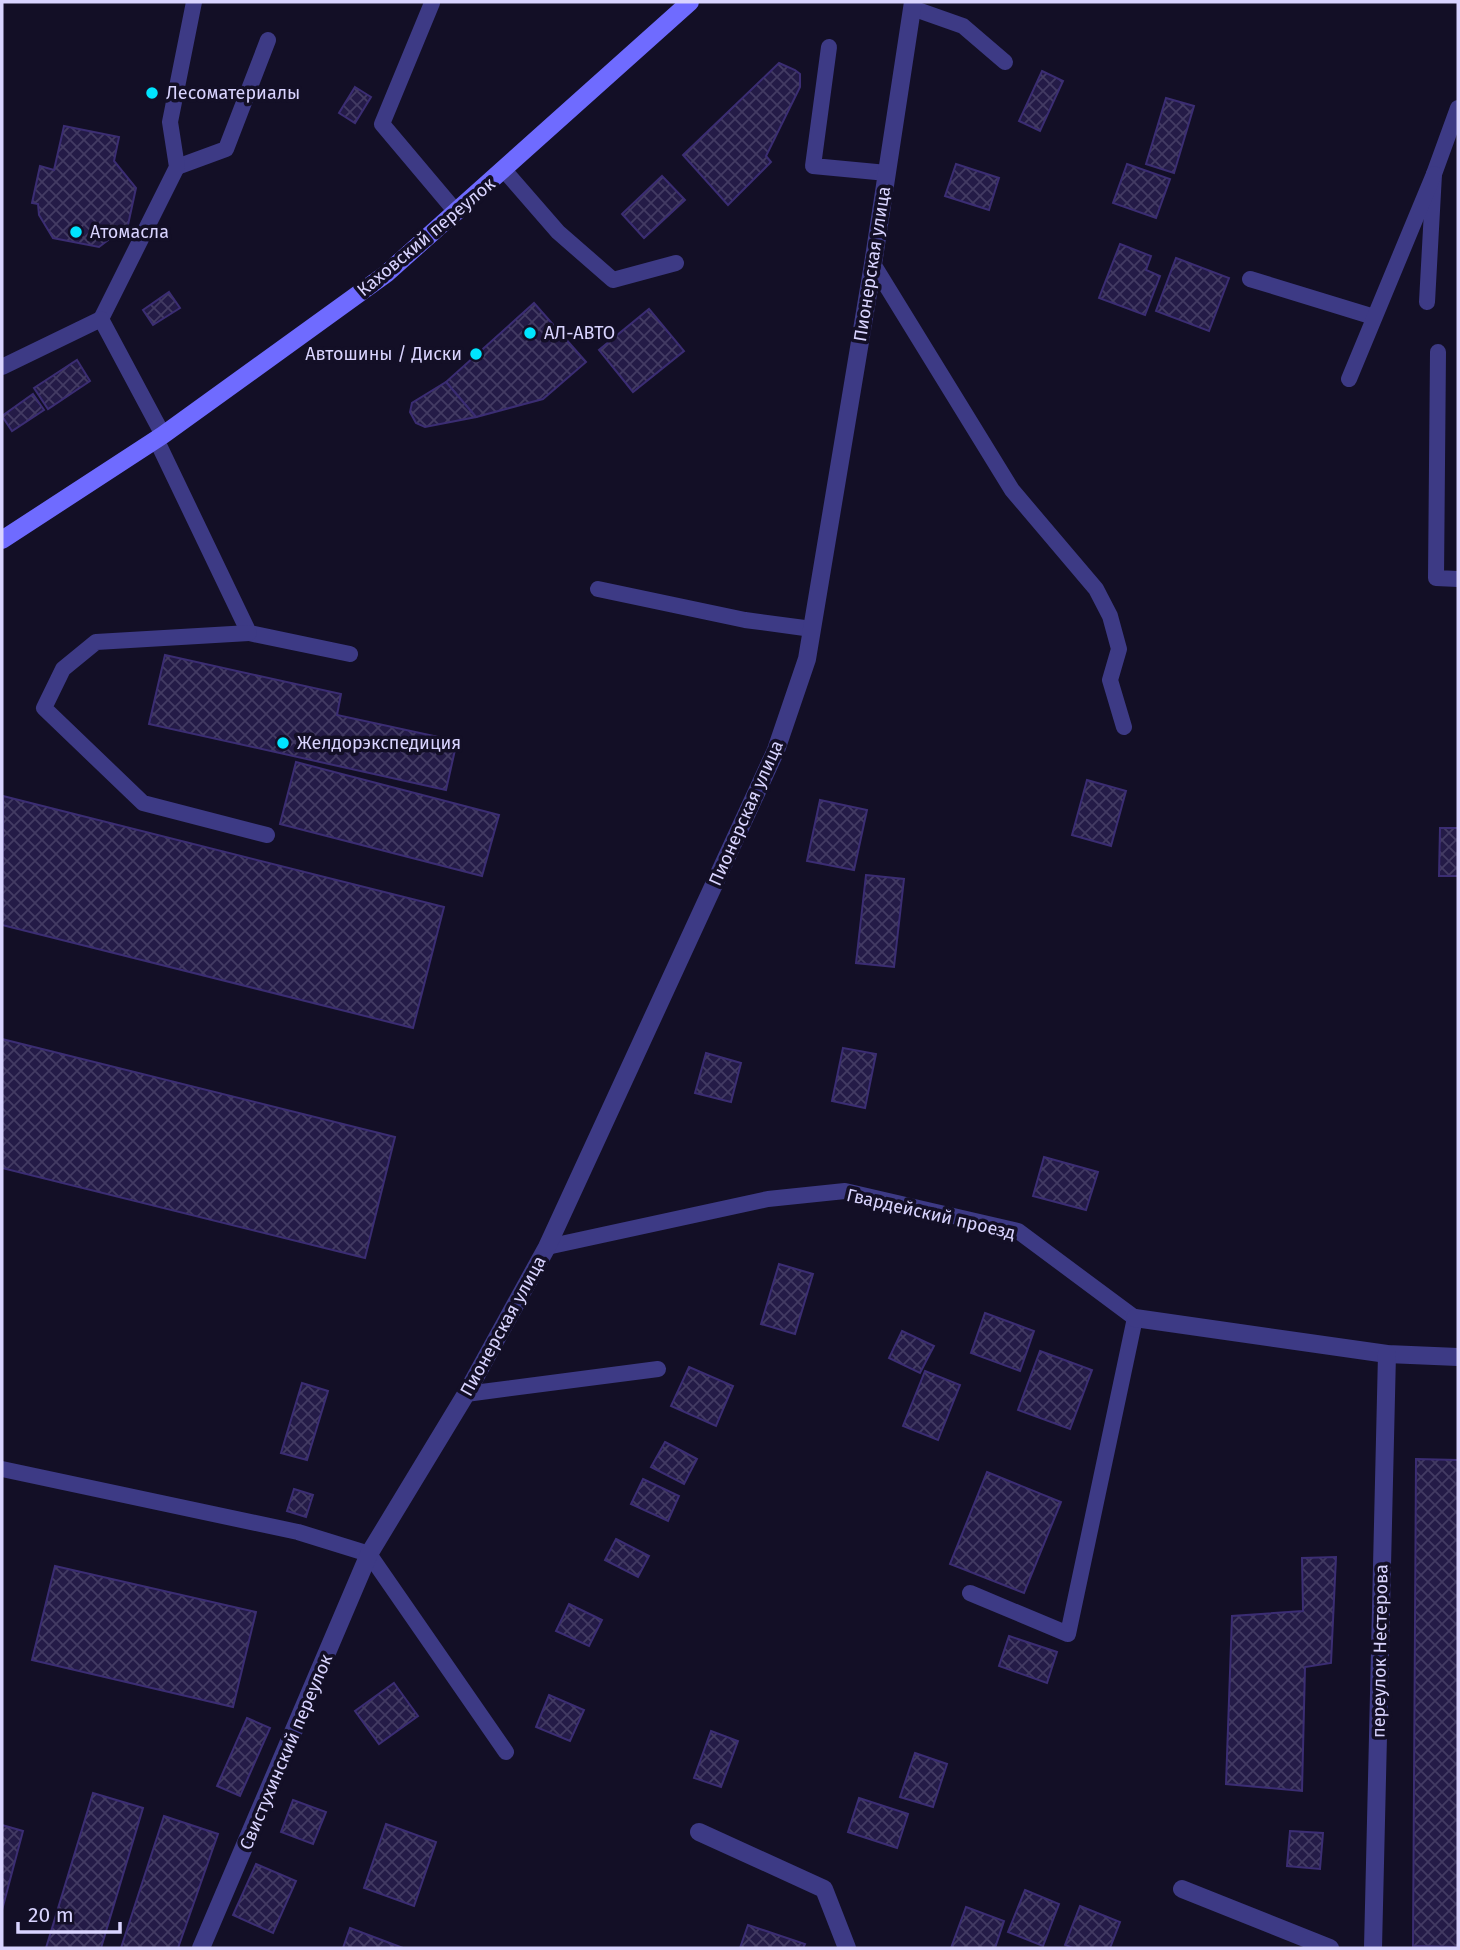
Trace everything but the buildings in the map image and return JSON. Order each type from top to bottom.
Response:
[{"type":"main road","name":"Каховский переулок","points":[[2,540],[159,437],[386,274],[689,2]]},
{"type":"street","name":"Пионерская улица","points":[[369,1554],[466,1394],[547,1247],[776,750],[807,659],[913,5]]},
{"type":"street","name":"Гвардейский проезд","points":[[1135,1318],[1387,1354],[1458,1357]]},
{"type":"street","name":"переулок Нестерова","points":[[1373,1948],[1387,1354]]},
{"type":"street","name":"Свистухинский переулок","points":[[201,1948],[369,1554]]},
{"type":"street","points":[[699,1832],[824,1889],[847,1948]]},
{"type":"street","points":[[1182,1889],[1330,1948]]},
{"type":"lane","points":[[2,367],[101,319],[177,167],[170,122],[194,2]]},
{"type":"lane","points":[[432,3],[382,124],[457,213]]},
{"type":"lane","points":[[913,5],[963,26],[1005,62]]},
{"type":"lane","points":[[177,167],[226,149],[268,40]]},
{"type":"lane","points":[[829,47],[813,166],[887,173]]},
{"type":"lane","points":[[1349,379],[1434,174],[1458,108]]},
{"type":"lane","points":[[504,170],[558,232],[613,280],[676,263]]},
{"type":"lane","points":[[1427,302],[1434,174]]},
{"type":"lane","points":[[873,264],[1012,491],[1096,589],[1111,616],[1119,649],[1110,680],[1124,727]]},
{"type":"lane","points":[[1250,279],[1374,317]]},
{"type":"lane","points":[[101,319],[159,437],[249,633]]},
{"type":"lane","points":[[1438,352],[1436,578],[1458,579]]},
{"type":"lane","points":[[598,589],[745,620],[812,629]]},
{"type":"lane","points":[[267,835],[143,803],[44,708],[63,669],[96,642],[249,633],[350,654]]},
{"type":"lane","name":"Гвардейский проезд","points":[[547,1247],[768,1199],[845,1191],[1018,1231],[1135,1318]]},
{"type":"lane","points":[[970,1593],[1068,1634],[1135,1318]]},
{"type":"lane","points":[[466,1394],[658,1369]]},
{"type":"lane","points":[[2,1469],[298,1532],[369,1554],[506,1752]]},
{"type":"place","name":"Лесоматериалы","points":[[152,93]]},
{"type":"place","name":"Атомасла","points":[[76,232]]},
{"type":"place","name":"АЛ-АВТО","points":[[530,333]]},
{"type":"place","name":"Автошины / Диски","points":[[476,354]]},
{"type":"place","name":"Желдорэкспедиция","points":[[283,743]]}]
